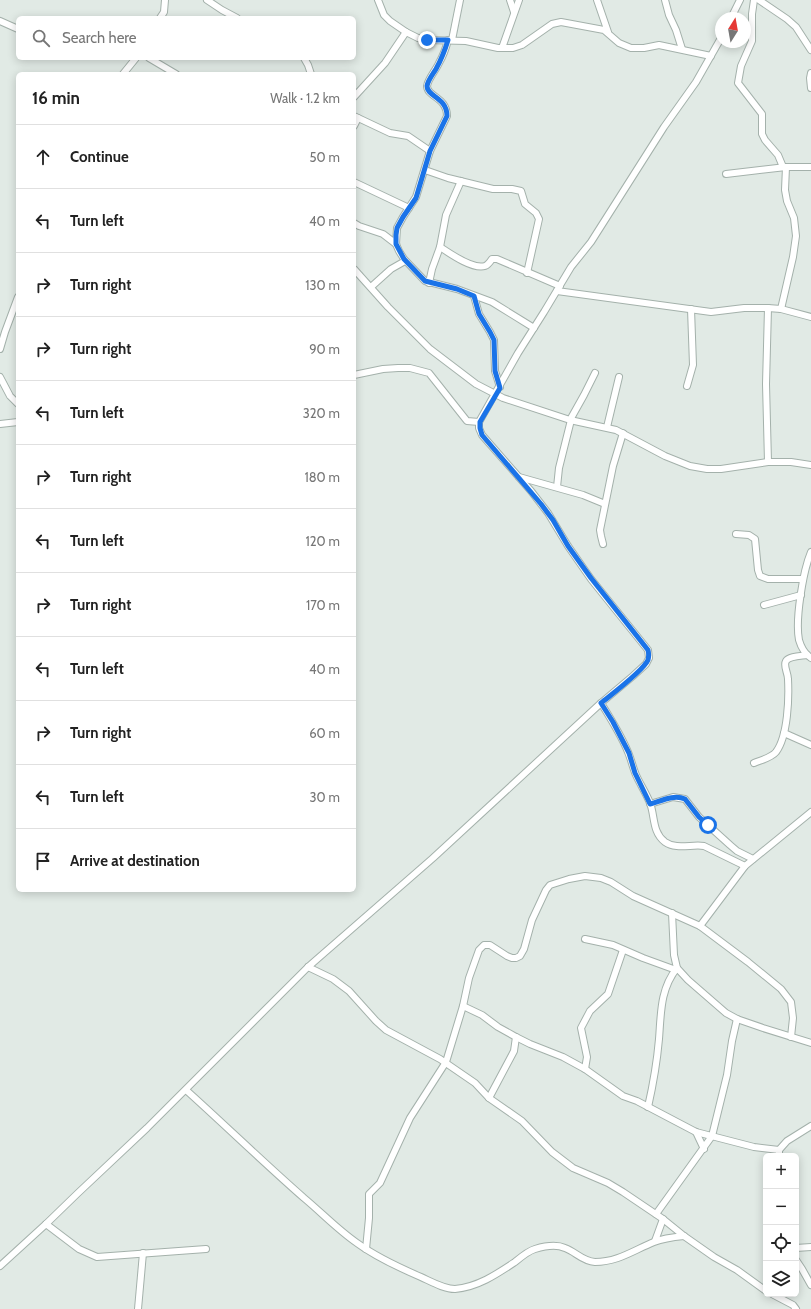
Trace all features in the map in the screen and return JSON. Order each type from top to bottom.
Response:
[{"type":"street","points":[[161,16],[164,12],[165,0]]},
{"type":"street","points":[[378,0],[384,15],[390,21],[406,32],[418,38],[427,40],[450,40],[478,43],[502,48],[513,48],[522,45],[552,24],[561,22],[582,27],[600,29],[609,34],[619,43],[631,48],[644,48],[659,45],[711,56]]},
{"type":"street","points":[[396,244],[397,228],[416,198],[430,151],[447,116],[445,105],[428,90],[428,84],[450,40],[460,0]]},
{"type":"street","points":[[510,0],[514,12]]},
{"type":"street","points":[[502,48],[519,0]]},
{"type":"street","points":[[665,0],[682,49]]},
{"type":"street","points":[[734,12],[740,0]]},
{"type":"street","points":[[754,0],[752,14],[752,41],[741,66],[738,83],[761,112],[763,118],[762,134],[785,167],[785,190],[794,218],[796,236],[793,257],[781,309]]},
{"type":"street","points":[[759,0],[796,27],[811,50]]},
{"type":"street","points":[[210,1],[234,16]]},
{"type":"street","points":[[600,1],[603,20],[609,34]]},
{"type":"street","points":[[0,21],[16,29]]},
{"type":"street","points":[[356,95],[385,62],[406,32]]},
{"type":"street","points":[[0,1266],[186,1090],[308,967],[433,858],[601,703],[646,664],[649,658],[648,650],[591,578],[568,546],[550,516],[519,477],[482,435],[480,422],[518,353],[571,268],[591,242],[664,127],[696,82],[715,48]]},
{"type":"street","points":[[126,72],[134,60]]},
{"type":"street","points":[[152,60],[173,72]]},
{"type":"street","points":[[305,60],[310,72]]},
{"type":"street","points":[[811,73],[811,88]]},
{"type":"street","points":[[356,117],[390,133],[408,136],[430,151]]},
{"type":"street","points":[[726,174],[785,167],[811,167]]},
{"type":"street","points":[[425,170],[448,178],[493,189],[512,188],[521,191],[525,204],[536,213],[539,219],[527,273]]},
{"type":"street","points":[[429,283],[440,246],[446,216],[461,181]]},
{"type":"street","points":[[356,183],[409,208]]},
{"type":"street","points":[[356,224],[383,234],[396,244],[406,261],[429,283],[457,289],[501,306],[534,328]]},
{"type":"street","points":[[440,246],[458,258],[474,265],[485,266],[492,259],[494,259],[527,273],[558,289],[711,312],[744,308],[768,308],[781,309],[811,317]]},
{"type":"street","points":[[371,287],[392,269],[406,261]]},
{"type":"street","points":[[356,271],[388,307],[430,349],[476,384],[496,395],[571,420],[623,433],[677,462],[690,466],[707,469],[721,469],[768,462],[791,462],[811,465]]},
{"type":"street","points":[[474,296],[479,314],[494,340],[495,371],[500,388]]},
{"type":"street","points":[[0,349],[16,302]]},
{"type":"street","points":[[768,308],[766,389],[768,462]]},
{"type":"street","points":[[687,386],[693,365],[691,309]]},
{"type":"street","points":[[356,375],[383,369],[398,368],[410,368],[428,374],[467,421],[480,422]]},
{"type":"street","points":[[556,487],[571,420],[595,373]]},
{"type":"street","points":[[0,376],[10,396],[16,402]]},
{"type":"street","points":[[607,428],[619,377]]},
{"type":"street","points":[[0,424],[16,422]]},
{"type":"street","points":[[603,544],[600,530],[613,466],[623,433]]},
{"type":"street","points":[[519,477],[583,495],[606,504]]},
{"type":"street","points":[[736,534],[749,535],[755,539],[760,576],[768,579],[803,579]]},
{"type":"street","points":[[754,763],[772,755],[776,751],[784,733],[788,688],[788,679],[785,667],[786,662],[788,659],[809,656],[800,642],[798,634],[803,579],[811,552]]},
{"type":"street","points":[[764,605],[801,595]]},
{"type":"street","points":[[601,703],[626,746],[635,773],[650,804],[656,829],[659,835],[666,842],[679,846],[704,846],[745,866]]},
{"type":"street","points":[[784,733],[811,745]]},
{"type":"street","points":[[650,804],[673,798],[685,799],[699,817],[730,845],[737,851],[753,859]]},
{"type":"street","points":[[700,926],[745,866],[811,812]]},
{"type":"street","points":[[366,1249],[369,1218],[369,1194],[380,1183],[410,1118],[446,1062],[463,1006],[469,978],[479,950],[484,945],[490,945],[507,956],[516,958],[520,956],[524,949],[532,920],[546,890],[550,885],[585,876],[601,878],[611,882],[633,896],[700,926],[781,989],[791,1002],[793,1018],[791,1037]]},
{"type":"street","points":[[648,1107],[659,1038],[662,1001],[666,984],[677,969],[674,955],[672,913]]},
{"type":"street","points":[[585,939],[606,943],[677,969],[726,1013],[737,1019],[811,1043]]},
{"type":"street","points":[[585,1069],[587,1057],[581,1028],[590,1011],[608,994],[623,950]]},
{"type":"street","points":[[308,967],[333,979],[349,991],[386,1030],[446,1062],[474,1083],[489,1098],[522,1121],[552,1152],[573,1168],[608,1183],[656,1214],[684,1236],[763,1288]]},
{"type":"street","points":[[463,1006],[482,1015],[516,1037],[563,1057],[585,1069],[624,1096],[696,1132],[780,1153],[787,1141],[811,1126]]},
{"type":"street","points":[[656,1214],[712,1136],[727,1075],[737,1019]]},
{"type":"street","points":[[489,1098],[514,1051],[516,1037]]},
{"type":"street","points":[[186,1090],[267,1166],[358,1244],[406,1271],[444,1287],[454,1289],[471,1286],[484,1281],[533,1249],[544,1246],[553,1245],[565,1247],[581,1258],[595,1262],[623,1257],[655,1241],[670,1237],[684,1236]]},
{"type":"street","points":[[696,1132],[704,1149]]},
{"type":"street","points":[[655,1241],[662,1219]]},
{"type":"street","points":[[46,1224],[72,1244],[92,1256],[103,1257],[206,1249]]},
{"type":"street","points":[[799,1248],[811,1247]]},
{"type":"street","points":[[138,1309],[143,1253]]},
{"type":"street","points":[[797,1261],[811,1286]]},
{"type":"street","points":[[779,1297],[793,1305],[796,1309]]},
{"type":"route","points":[[427,40],[448,40],[446,48],[427,87],[433,96],[445,105],[447,116],[430,151],[416,198],[397,228],[396,244],[404,259],[425,281],[457,289],[474,296],[479,314],[494,340],[495,371],[500,388],[482,416],[480,428],[482,435],[531,491],[553,520],[568,546],[591,578],[648,650],[649,658],[646,664],[601,703],[629,753],[635,773],[650,804],[677,797],[685,799],[699,817],[708,825]]}]
